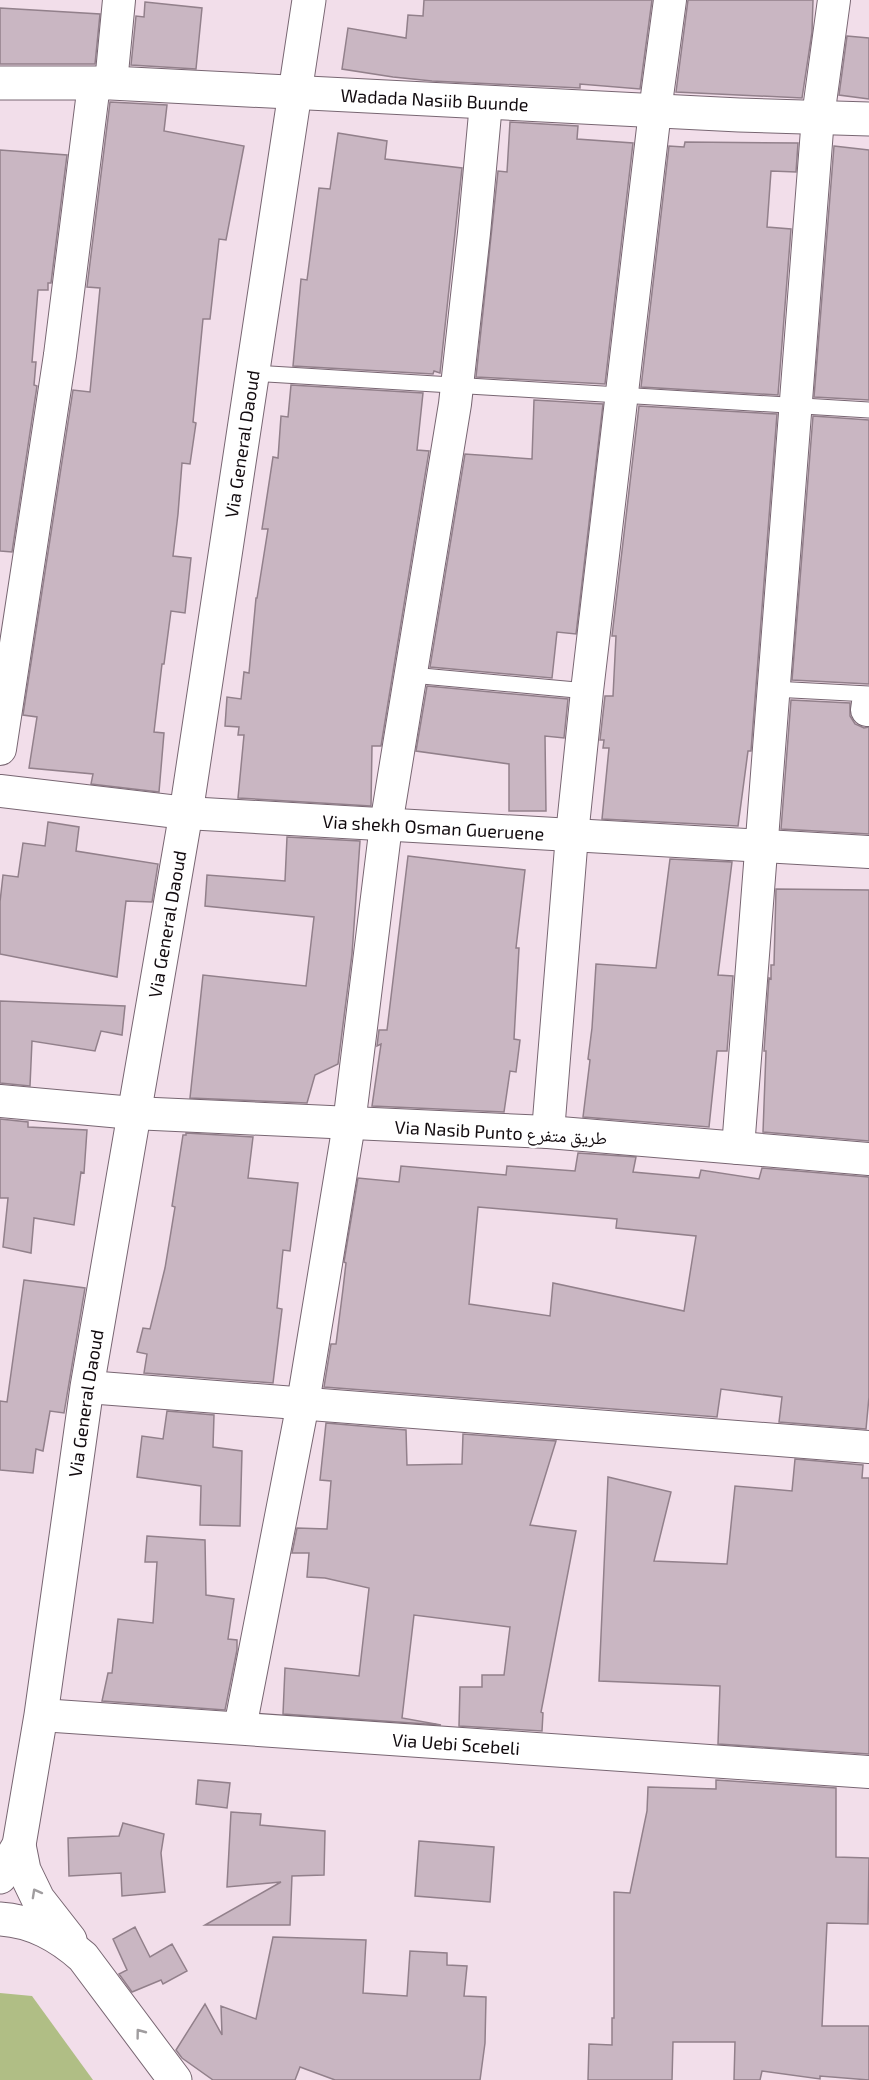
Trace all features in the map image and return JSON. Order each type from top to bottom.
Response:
[{"type":"main road","name":"Via General Daoud","points":[[19,1845],[41,1715],[87,1387],[186,813],[309,0]]},
{"type":"main road","name":"Wadada Nasiib Buunde","points":[[0,83],[103,83],[655,111],[869,119]]},
{"type":"main road","points":[[0,1877],[19,1845]]},
{"type":"main road","points":[[19,1845],[24,1870],[38,1899],[175,2080]]},
{"type":"main road","points":[[0,1919],[28,1924],[47,1931],[67,1943],[83,1957]]},
{"type":"street","points":[[0,749],[103,83],[119,0]]},
{"type":"street","points":[[548,1132],[572,835],[587,691],[670,0]]},
{"type":"street","points":[[738,1148],[818,117],[834,0]]},
{"type":"street","points":[[240,1728],[303,1403],[349,1124],[386,825],[457,385],[486,103]]},
{"type":"street","name":"Via shekh Osman Gueruene","points":[[0,790],[186,813],[869,852]]},
{"type":"street","name":"Via Nasib Punto طريق متفرع","points":[[0,1101],[133,1113],[548,1132],[869,1159]]},
{"type":"street","points":[[87,1387],[869,1447]]},
{"type":"street","name":"Via Uebi Scebeli","points":[[41,1715],[869,1772]]},
{"type":"lane","points":[[252,373],[869,410]]},
{"type":"lane","points":[[411,675],[587,691]]},
{"type":"lane","points":[[773,688],[868,702]]},
{"type":"green space","points":[[0,1993],[32,1996],[93,2080],[0,2080]]},
{"type":"building","points":[[424,0],[652,0],[640,89],[580,84],[580,88],[432,81],[342,69],[348,28],[406,38],[408,15],[423,16]]},
{"type":"building","points":[[688,0],[813,0],[812,32],[802,98],[676,92]]},
{"type":"building","points":[[145,2],[202,8],[196,69],[131,65],[136,16],[144,17]]},
{"type":"building","points":[[0,8],[100,14],[95,64],[0,64]]},
{"type":"building","points":[[847,36],[869,38],[869,99],[839,95]]},
{"type":"building","points":[[110,102],[167,105],[164,131],[244,146],[226,240],[219,239],[210,319],[203,319],[193,422],[196,423],[190,464],[182,463],[173,556],[191,558],[185,613],[171,611],[164,664],[162,664],[154,732],[164,733],[159,792],[91,784],[93,774],[29,768],[37,717],[23,715],[73,390],[90,392],[100,288],[87,287]]},
{"type":"building","points":[[510,122],[578,126],[577,139],[633,143],[605,384],[476,377],[498,171],[507,172]]},
{"type":"building","points":[[338,133],[387,141],[385,159],[462,168],[440,373],[293,366],[301,279],[307,280],[319,188],[330,189]]},
{"type":"building","points":[[685,142],[798,143],[796,172],[771,171],[767,227],[791,229],[778,395],[641,387],[669,146],[684,147]]},
{"type":"building","points":[[834,146],[869,150],[869,400],[814,397]]},
{"type":"building","points":[[0,150],[67,155],[51,283],[48,283],[48,290],[38,290],[32,362],[36,362],[34,385],[37,386],[12,552],[0,551]]},
{"type":"building","points":[[291,385],[423,393],[417,450],[429,451],[381,746],[372,746],[371,806],[238,798],[244,735],[238,735],[239,727],[225,726],[227,697],[241,699],[244,672],[249,673],[256,598],[268,529],[262,529],[273,457],[278,458],[281,416],[288,417]]},
{"type":"building","points":[[534,400],[603,404],[576,634],[557,632],[552,678],[430,667],[465,454],[532,459]]},
{"type":"building","points":[[639,406],[777,414],[751,751],[748,751],[738,826],[602,819],[609,748],[603,748],[604,740],[600,740],[605,696],[613,696],[616,636],[612,636]]},
{"type":"building","points":[[813,416],[869,420],[869,684],[792,680]]},
{"type":"building","points":[[427,686],[568,699],[564,738],[545,736],[546,811],[509,811],[509,764],[416,751]]},
{"type":"building","points":[[791,700],[850,703],[850,716],[855,724],[864,728],[869,727],[869,834],[781,829]]},
{"type":"building","points":[[48,822],[79,827],[76,851],[158,864],[152,902],[126,901],[117,977],[0,954],[0,902],[3,875],[18,877],[23,843],[45,846]]},
{"type":"building","points":[[287,837],[360,841],[352,954],[338,1064],[315,1075],[307,1103],[190,1098],[203,975],[306,986],[314,917],[205,906],[207,875],[285,881]]},
{"type":"building","points":[[408,856],[525,870],[516,948],[519,948],[514,1039],[520,1040],[516,1072],[510,1071],[504,1112],[372,1106],[381,1044],[377,1046],[379,1030],[387,1030]]},
{"type":"building","points":[[670,859],[732,862],[718,975],[733,976],[727,1051],[717,1051],[709,1127],[583,1117],[590,1060],[588,1059],[596,964],[656,968]]},
{"type":"building","points":[[776,889],[869,890],[869,1141],[763,1132],[766,1051],[764,1051],[769,978],[771,979],[771,965],[774,965]]},
{"type":"building","points":[[0,1001],[125,1006],[122,1035],[101,1031],[95,1051],[32,1041],[30,1086],[0,1083]]},
{"type":"building","points":[[0,1119],[28,1122],[28,1127],[87,1130],[84,1173],[81,1172],[74,1225],[34,1218],[31,1253],[3,1247],[8,1198],[0,1198]]},
{"type":"building","points":[[186,1133],[253,1137],[248,1178],[298,1183],[290,1251],[283,1250],[277,1308],[282,1309],[273,1383],[144,1373],[147,1354],[137,1352],[143,1328],[150,1329],[165,1268],[183,1135]]},
{"type":"building","points":[[578,1153],[636,1157],[633,1172],[699,1178],[701,1170],[759,1179],[762,1168],[869,1177],[869,1397],[866,1429],[779,1422],[782,1397],[721,1389],[717,1417],[324,1387],[331,1344],[336,1344],[346,1263],[344,1262],[358,1178],[399,1182],[401,1166],[506,1175],[507,1166],[575,1171]],"holes":[[[478,1207],[617,1219],[616,1228],[696,1236],[684,1311],[553,1283],[550,1316],[469,1304]]]},
{"type":"building","points":[[24,1280],[85,1288],[64,1413],[50,1411],[43,1451],[36,1449],[33,1473],[0,1470],[0,1401],[7,1402]]},
{"type":"building","points":[[167,1411],[214,1415],[213,1447],[242,1451],[240,1526],[200,1525],[201,1486],[137,1477],[142,1436],[163,1439]]},
{"type":"building","points":[[326,1423],[406,1430],[407,1465],[462,1464],[463,1434],[556,1441],[530,1525],[576,1531],[541,1712],[543,1713],[542,1731],[459,1726],[460,1687],[482,1687],[482,1675],[504,1675],[510,1627],[414,1615],[402,1718],[441,1725],[283,1714],[285,1668],[359,1676],[369,1588],[325,1578],[307,1577],[309,1553],[292,1553],[297,1528],[327,1529],[331,1481],[320,1480]]},
{"type":"building","points":[[795,1459],[863,1465],[862,1478],[869,1478],[869,1754],[718,1744],[720,1686],[599,1681],[608,1477],[671,1492],[654,1561],[727,1564],[735,1486],[792,1491]]},
{"type":"building","points":[[147,1536],[205,1540],[206,1595],[234,1599],[228,1639],[237,1640],[237,1650],[225,1710],[102,1701],[108,1673],[112,1673],[118,1619],[153,1623],[157,1562],[145,1562]]},
{"type":"building","points":[[198,1780],[230,1783],[227,1808],[196,1804]]},
{"type":"building","points":[[716,1780],[836,1788],[836,1857],[869,1858],[868,1924],[827,1923],[822,2026],[869,2026],[869,2080],[820,2076],[820,2079],[762,2071],[760,2080],[734,2080],[735,2042],[673,2042],[672,2080],[588,2080],[589,2044],[612,2045],[614,1892],[630,1893],[647,1811],[648,1787],[716,1789]]},
{"type":"building","points":[[231,1812],[261,1814],[260,1825],[325,1831],[324,1875],[292,1876],[290,1925],[205,1925],[281,1882],[227,1887]]},
{"type":"building","points":[[123,1823],[164,1834],[161,1853],[165,1892],[122,1896],[121,1873],[69,1876],[68,1838],[119,1836]]},
{"type":"building","points":[[419,1841],[494,1847],[490,1902],[415,1896]]},
{"type":"building","points":[[135,1927],[150,1957],[172,1944],[187,1971],[163,1984],[161,1980],[132,1992],[119,1974],[127,1970],[113,1939]]},
{"type":"building","points":[[273,1937],[366,1940],[363,1993],[407,1996],[410,1951],[447,1953],[447,1965],[467,1966],[464,1996],[486,1997],[485,2043],[480,2080],[335,2080],[300,2067],[295,2080],[213,2080],[182,2058],[176,2050],[205,2004],[222,2035],[221,2006],[256,2019]]}]
